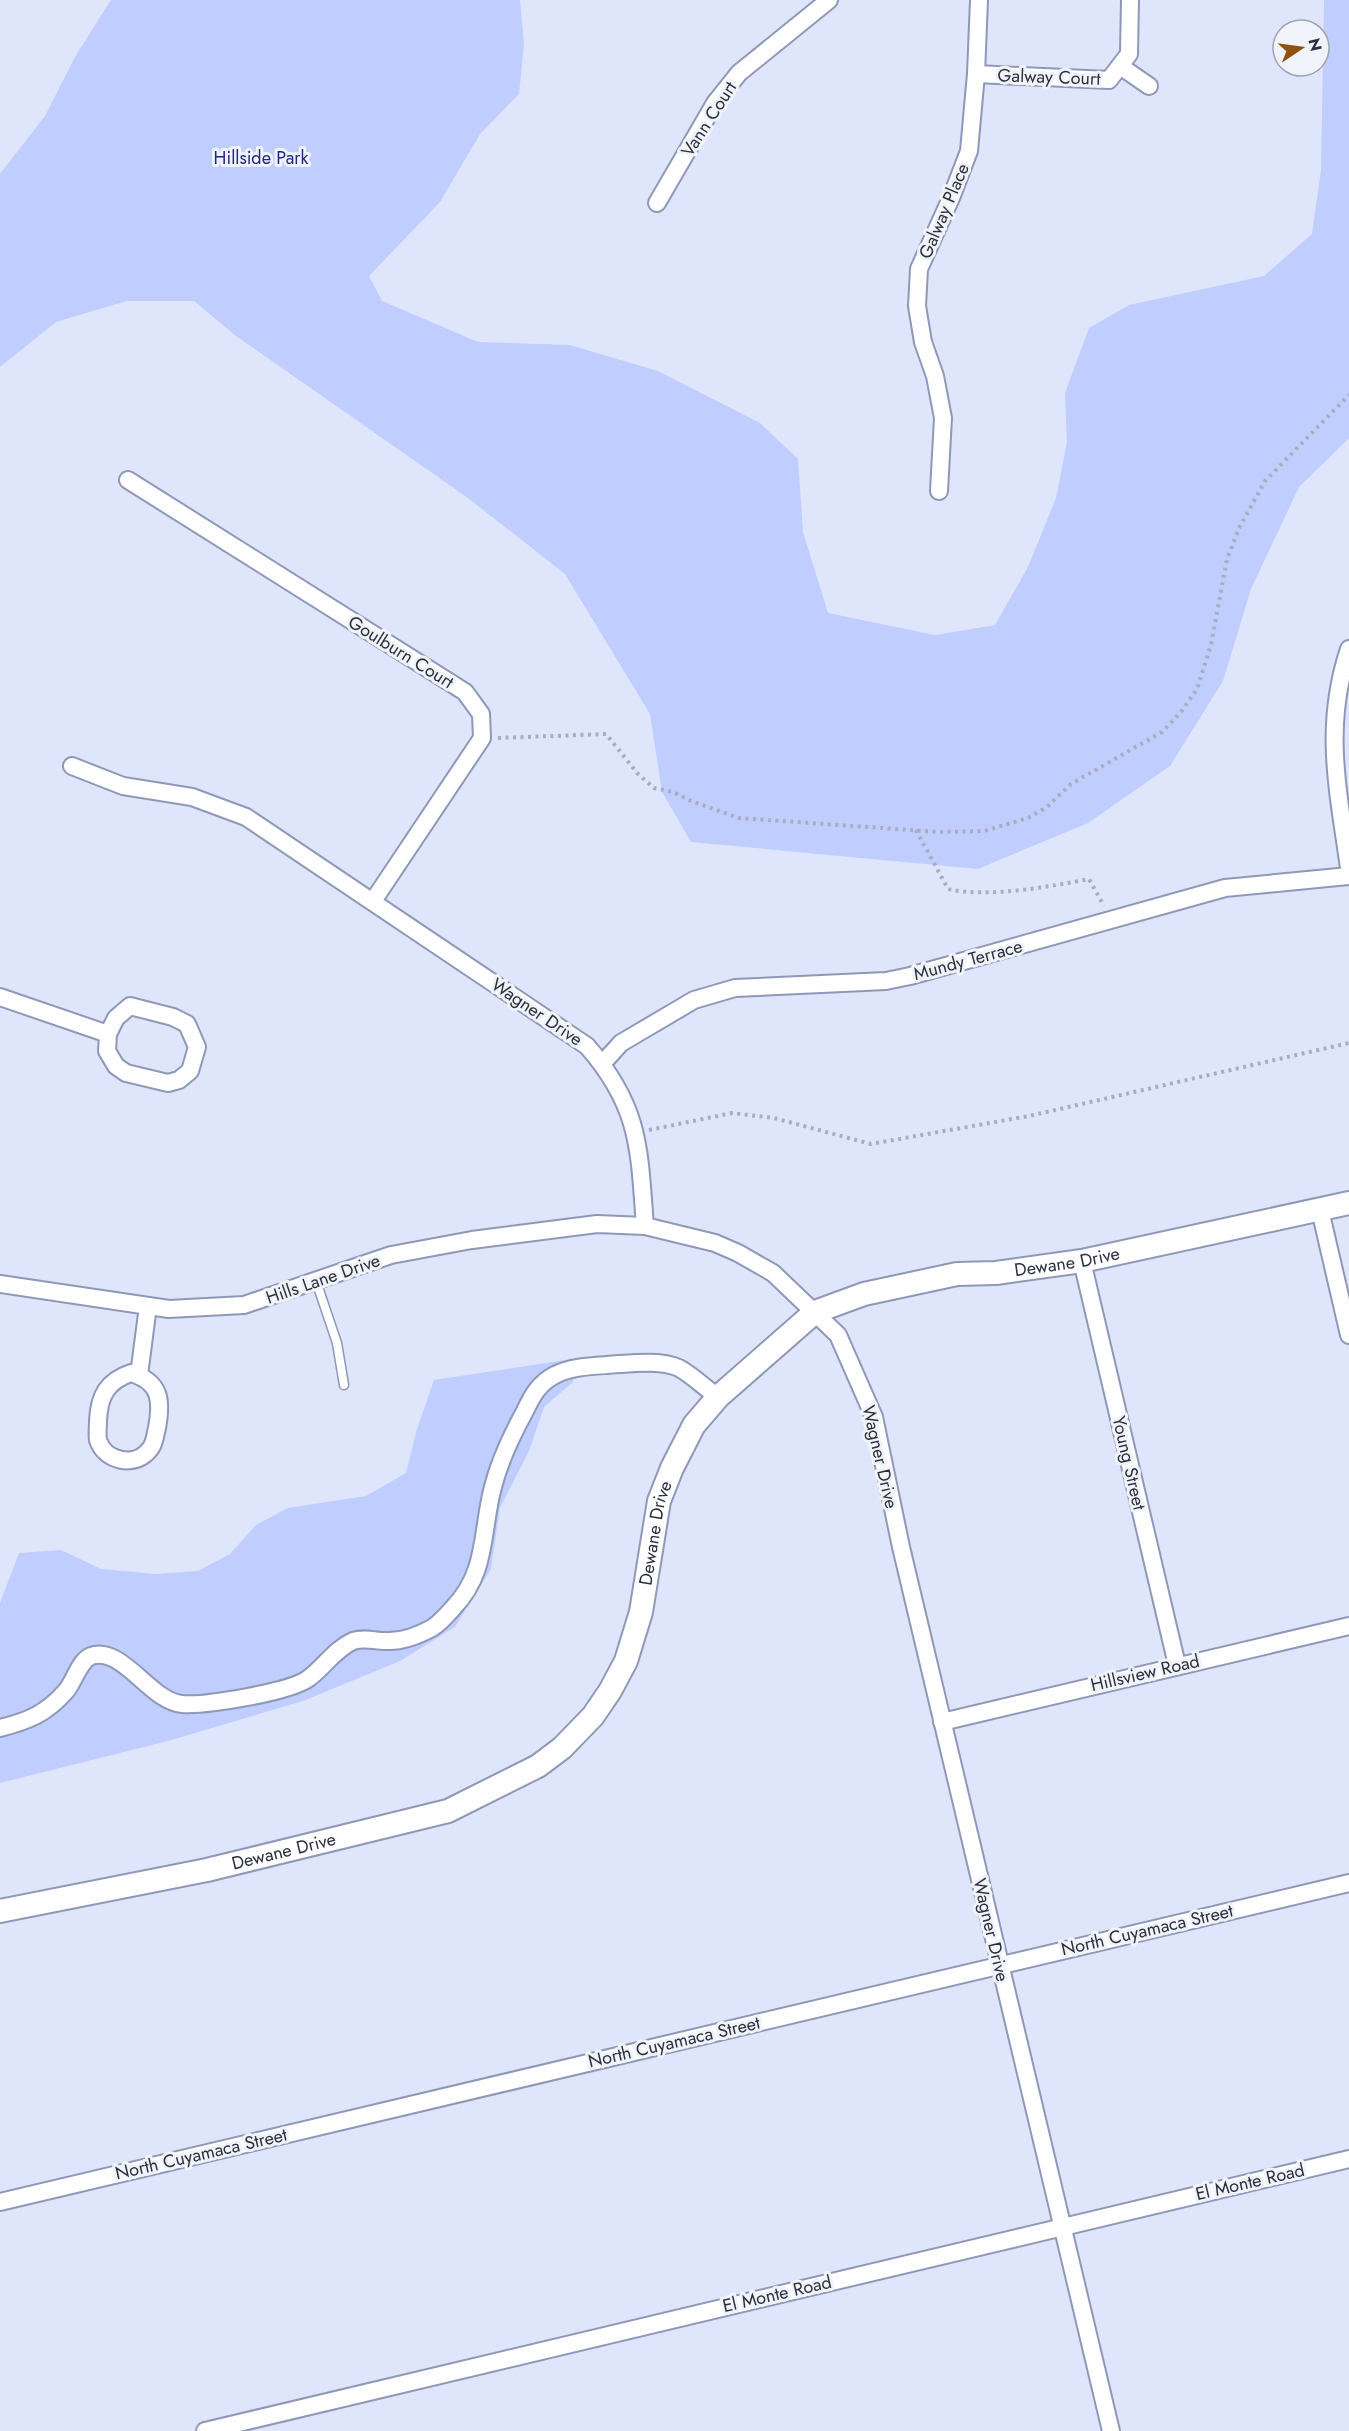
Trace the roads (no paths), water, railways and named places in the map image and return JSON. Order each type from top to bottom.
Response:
[{"type":"street","name":"Vann Court","points":[[657,203],[715,103],[739,73],[829,0]]},
{"type":"street","name":"Galway Place","points":[[939,491],[943,418],[935,376],[923,342],[917,306],[920,269],[969,151],[976,74],[979,0]]},
{"type":"street","name":"Galway Court","points":[[976,74],[1108,80],[1130,54],[1131,0]]},
{"type":"street","points":[[1120,66],[1149,86]]},
{"type":"street","name":"Goulburn Court","points":[[128,480],[465,692],[481,714],[482,738],[372,901]]},
{"type":"street","points":[[1349,649],[1337,693],[1333,743],[1349,868]]},
{"type":"street","name":"Wagner Drive","points":[[72,766],[123,786],[192,797],[246,817],[588,1046],[624,1098],[636,1133],[645,1226],[715,1243],[738,1252],[772,1273],[838,1335],[874,1417],[885,1478],[942,1722],[1111,2431]]},
{"type":"street","name":"Mundy Terrace","points":[[602,1064],[621,1042],[694,1000],[735,988],[886,981],[1225,888],[1349,876]]},
{"type":"street","points":[[0,997],[108,1034]]},
{"type":"street","points":[[130,1006],[173,1017],[188,1024],[198,1047],[190,1071],[179,1080],[168,1083],[126,1073],[116,1066],[107,1051],[108,1034],[116,1018],[130,1006]]},
{"type":"street","name":"Dewane Drive","points":[[0,1911],[207,1870],[448,1811],[538,1766],[562,1748],[602,1704],[629,1652],[639,1621],[655,1518],[663,1490],[688,1436],[701,1415],[717,1397],[815,1312],[864,1294],[957,1274],[996,1273],[1082,1261],[1349,1203]]},
{"type":"street","points":[[1320,1210],[1349,1335]]},
{"type":"street","name":"Hills Lane Drive","points":[[0,1284],[169,1310],[244,1305],[391,1255],[452,1244],[597,1224],[645,1226]]},
{"type":"street","name":"Young Street","points":[[1082,1261],[1177,1665]]},
{"type":"street","points":[[139,1375],[148,1306]]},
{"type":"street","points":[[0,1728],[31,1720],[66,1691],[84,1662],[92,1656],[105,1656],[117,1660],[169,1701],[182,1704],[201,1703],[276,1691],[297,1685],[308,1679],[341,1648],[351,1642],[363,1638],[401,1640],[433,1627],[458,1604],[469,1589],[482,1554],[493,1486],[519,1422],[539,1386],[556,1374],[577,1369],[604,1365],[659,1364],[678,1368],[717,1397]]},
{"type":"street","points":[[131,1373],[139,1375],[152,1385],[160,1401],[154,1443],[150,1450],[138,1459],[123,1461],[108,1454],[99,1440],[99,1404],[107,1388],[114,1381],[131,1373]]},
{"type":"street","name":"Hillsview Road","points":[[942,1722],[1349,1626]]},
{"type":"street","name":"North Cuyamaca Street","points":[[0,2202],[1349,1883]]},
{"type":"street","name":"El Monte Road","points":[[205,2431],[1063,2225],[1349,2159]]},
{"type":"lane","points":[[316,1281],[337,1343],[344,1385]]},
{"type":"park label","name":"Hillside Park","points":[[261,158]]}]
